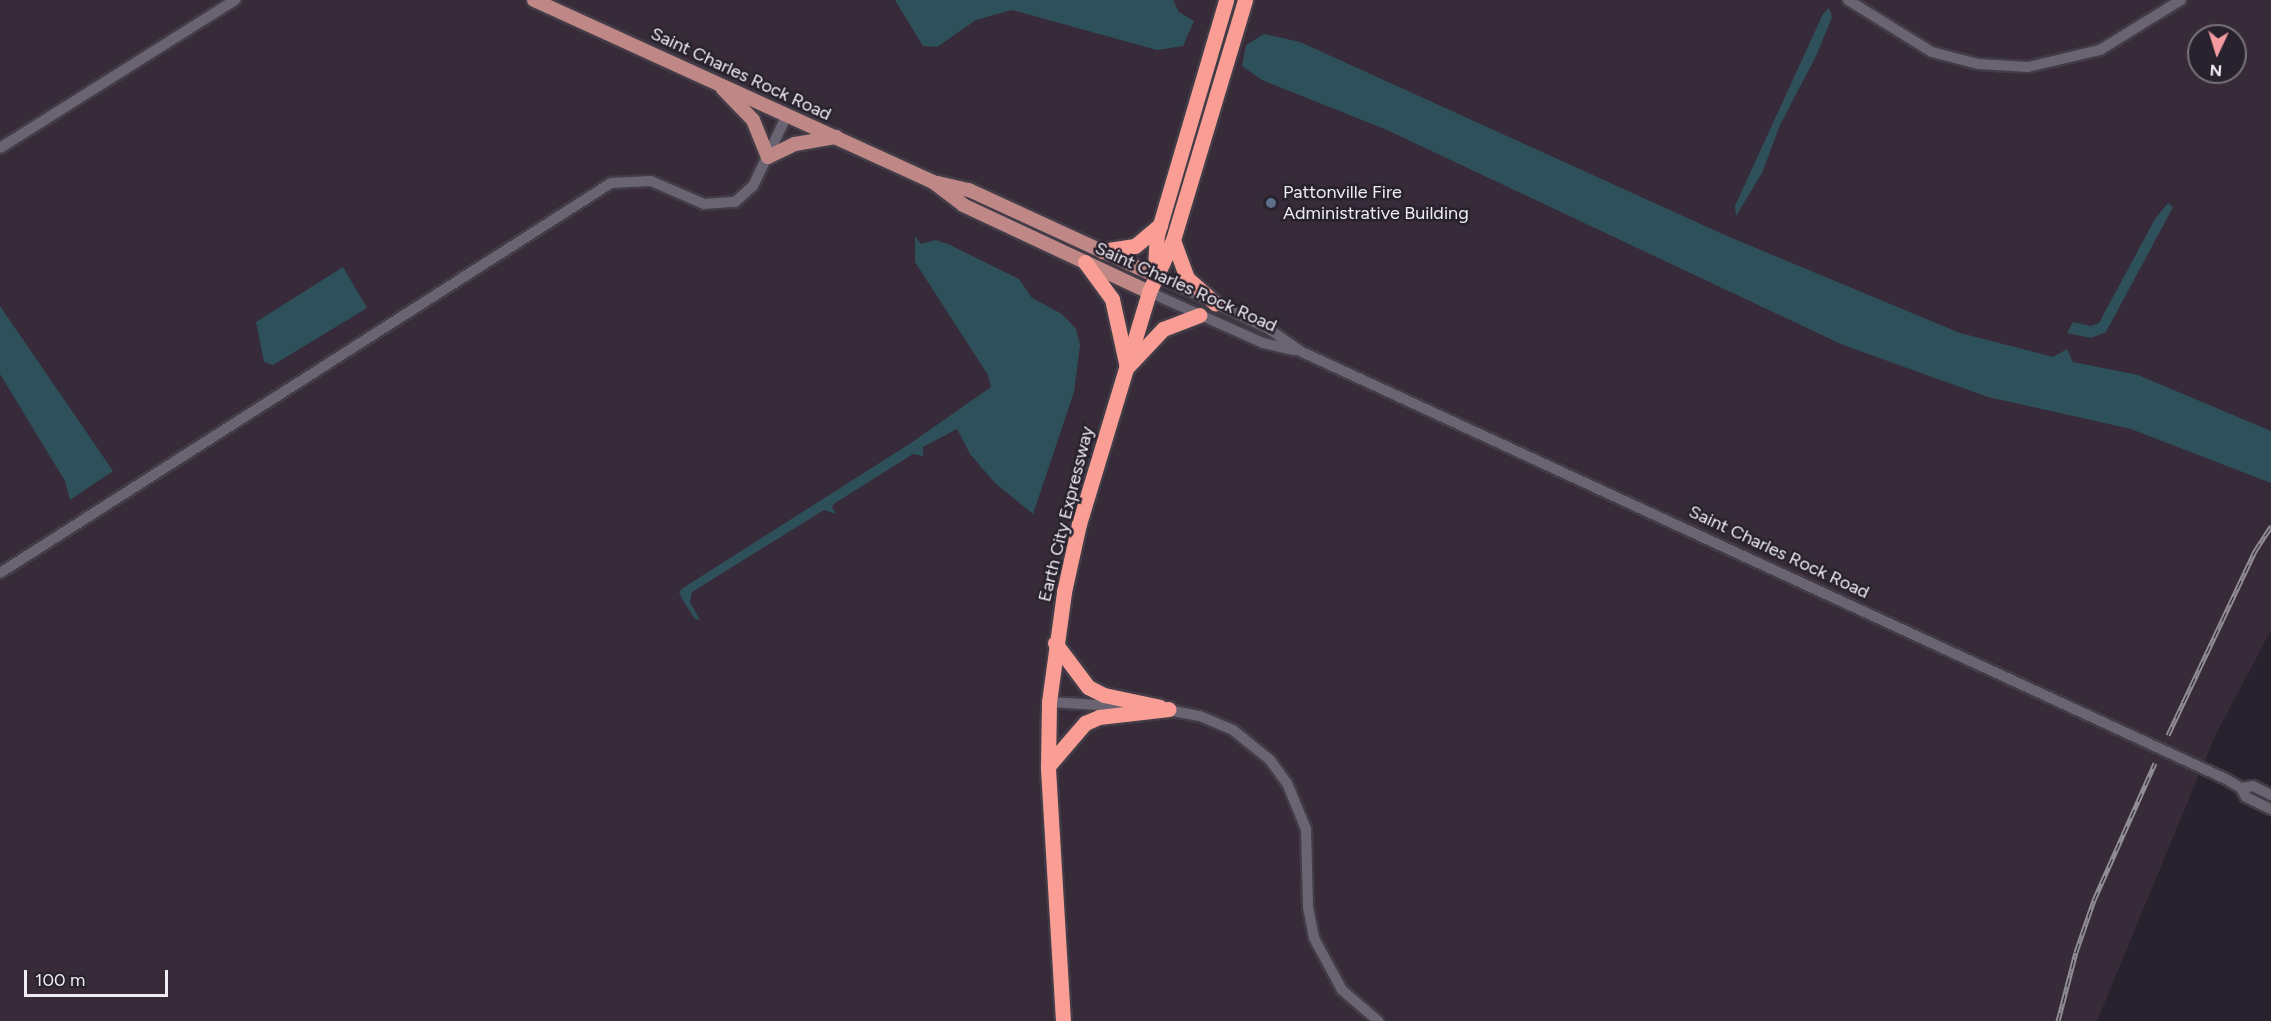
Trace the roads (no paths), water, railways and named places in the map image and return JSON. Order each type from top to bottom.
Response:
[{"type":"highway","name":"Earth City Expressway","points":[[1063,1021],[1048,766],[1049,702],[1055,642],[1079,524],[1154,275],[1160,225],[1226,0]]},
{"type":"highway","name":"Earth City Expressway","points":[[1154,275],[1173,240],[1245,0]]},
{"type":"highway","points":[[1101,250],[1134,246],[1160,225]]},
{"type":"highway","points":[[1173,240],[1186,278],[1215,303]]},
{"type":"highway","points":[[1085,262],[1112,299],[1127,367]]},
{"type":"highway","points":[[1127,367],[1163,329],[1199,315]]},
{"type":"highway","points":[[1055,642],[1088,687],[1104,695],[1168,709]]},
{"type":"highway","points":[[1048,766],[1085,723],[1099,717],[1168,709]]},
{"type":"main road","name":"Saint Charles Rock Road","points":[[534,0],[933,182],[969,190],[1154,275]]},
{"type":"main road","points":[[718,83],[753,120],[768,157],[795,144],[836,137]]},
{"type":"main road","name":"Saint Charles Rock Road","points":[[933,182],[963,205],[1149,292]]},
{"type":"street","points":[[0,148],[236,0]]},
{"type":"street","points":[[1848,0],[1932,52],[1978,64],[2028,66],[2100,50],[2181,0]]},
{"type":"street","points":[[0,573],[600,189],[623,180],[651,181],[684,197],[717,206],[745,195],[768,157],[787,115]]},
{"type":"street","name":"Saint Charles Rock Road","points":[[1154,275],[1269,329],[1300,351],[2241,788],[2253,786],[2271,795]]},
{"type":"street","name":"Saint Charles Rock Road","points":[[1149,292],[1263,343],[1300,351]]},
{"type":"street","points":[[1049,702],[1168,709],[1215,720],[1233,730],[1270,759],[1287,783],[1306,829],[1308,907],[1314,938],[1342,990],[1378,1021]]},
{"type":"street","name":"Saint Charles Rock Road","points":[[2241,788],[2246,798],[2271,809]]},
{"type":"water","points":[[895,0],[1173,0],[1179,12],[1194,21],[1183,46],[1157,50],[1012,10],[976,20],[937,47],[923,46]]},
{"type":"water","points":[[1829,8],[1832,17],[1816,56],[1780,125],[1762,173],[1736,216],[1735,206],[1823,14]]},
{"type":"water","points":[[1264,34],[1300,42],[1727,236],[1960,333],[2053,357],[2067,349],[2073,362],[2138,375],[2271,431],[2271,483],[2131,429],[1988,397],[1843,345],[1387,130],[1262,80],[1242,66],[1246,45]]},
{"type":"water","points":[[2168,203],[2173,207],[2106,332],[2091,338],[2067,333],[2073,322],[2091,326],[2099,323],[2155,219]]},
{"type":"water","points":[[915,236],[921,244],[935,240],[948,244],[1019,279],[1032,298],[1062,314],[1076,329],[1080,345],[1074,392],[1033,514],[995,483],[970,454],[957,429],[923,447],[923,456],[913,454],[835,503],[832,507],[836,514],[824,510],[692,592],[690,602],[700,620],[695,619],[679,592],[683,588],[911,443],[991,387],[988,375],[915,262]]},
{"type":"water","points":[[343,267],[367,308],[273,365],[264,362],[256,322]]},
{"type":"water","points":[[0,306],[113,471],[70,500],[65,481],[0,374]]},
{"type":"railway","points":[[2168,735],[2255,551],[2271,526]]},
{"type":"railway","points":[[2058,1021],[2076,952],[2094,900],[2155,763]]},
{"type":"place","name":"Pattonville Fire Administrative Building","points":[[1271,203]]}]
